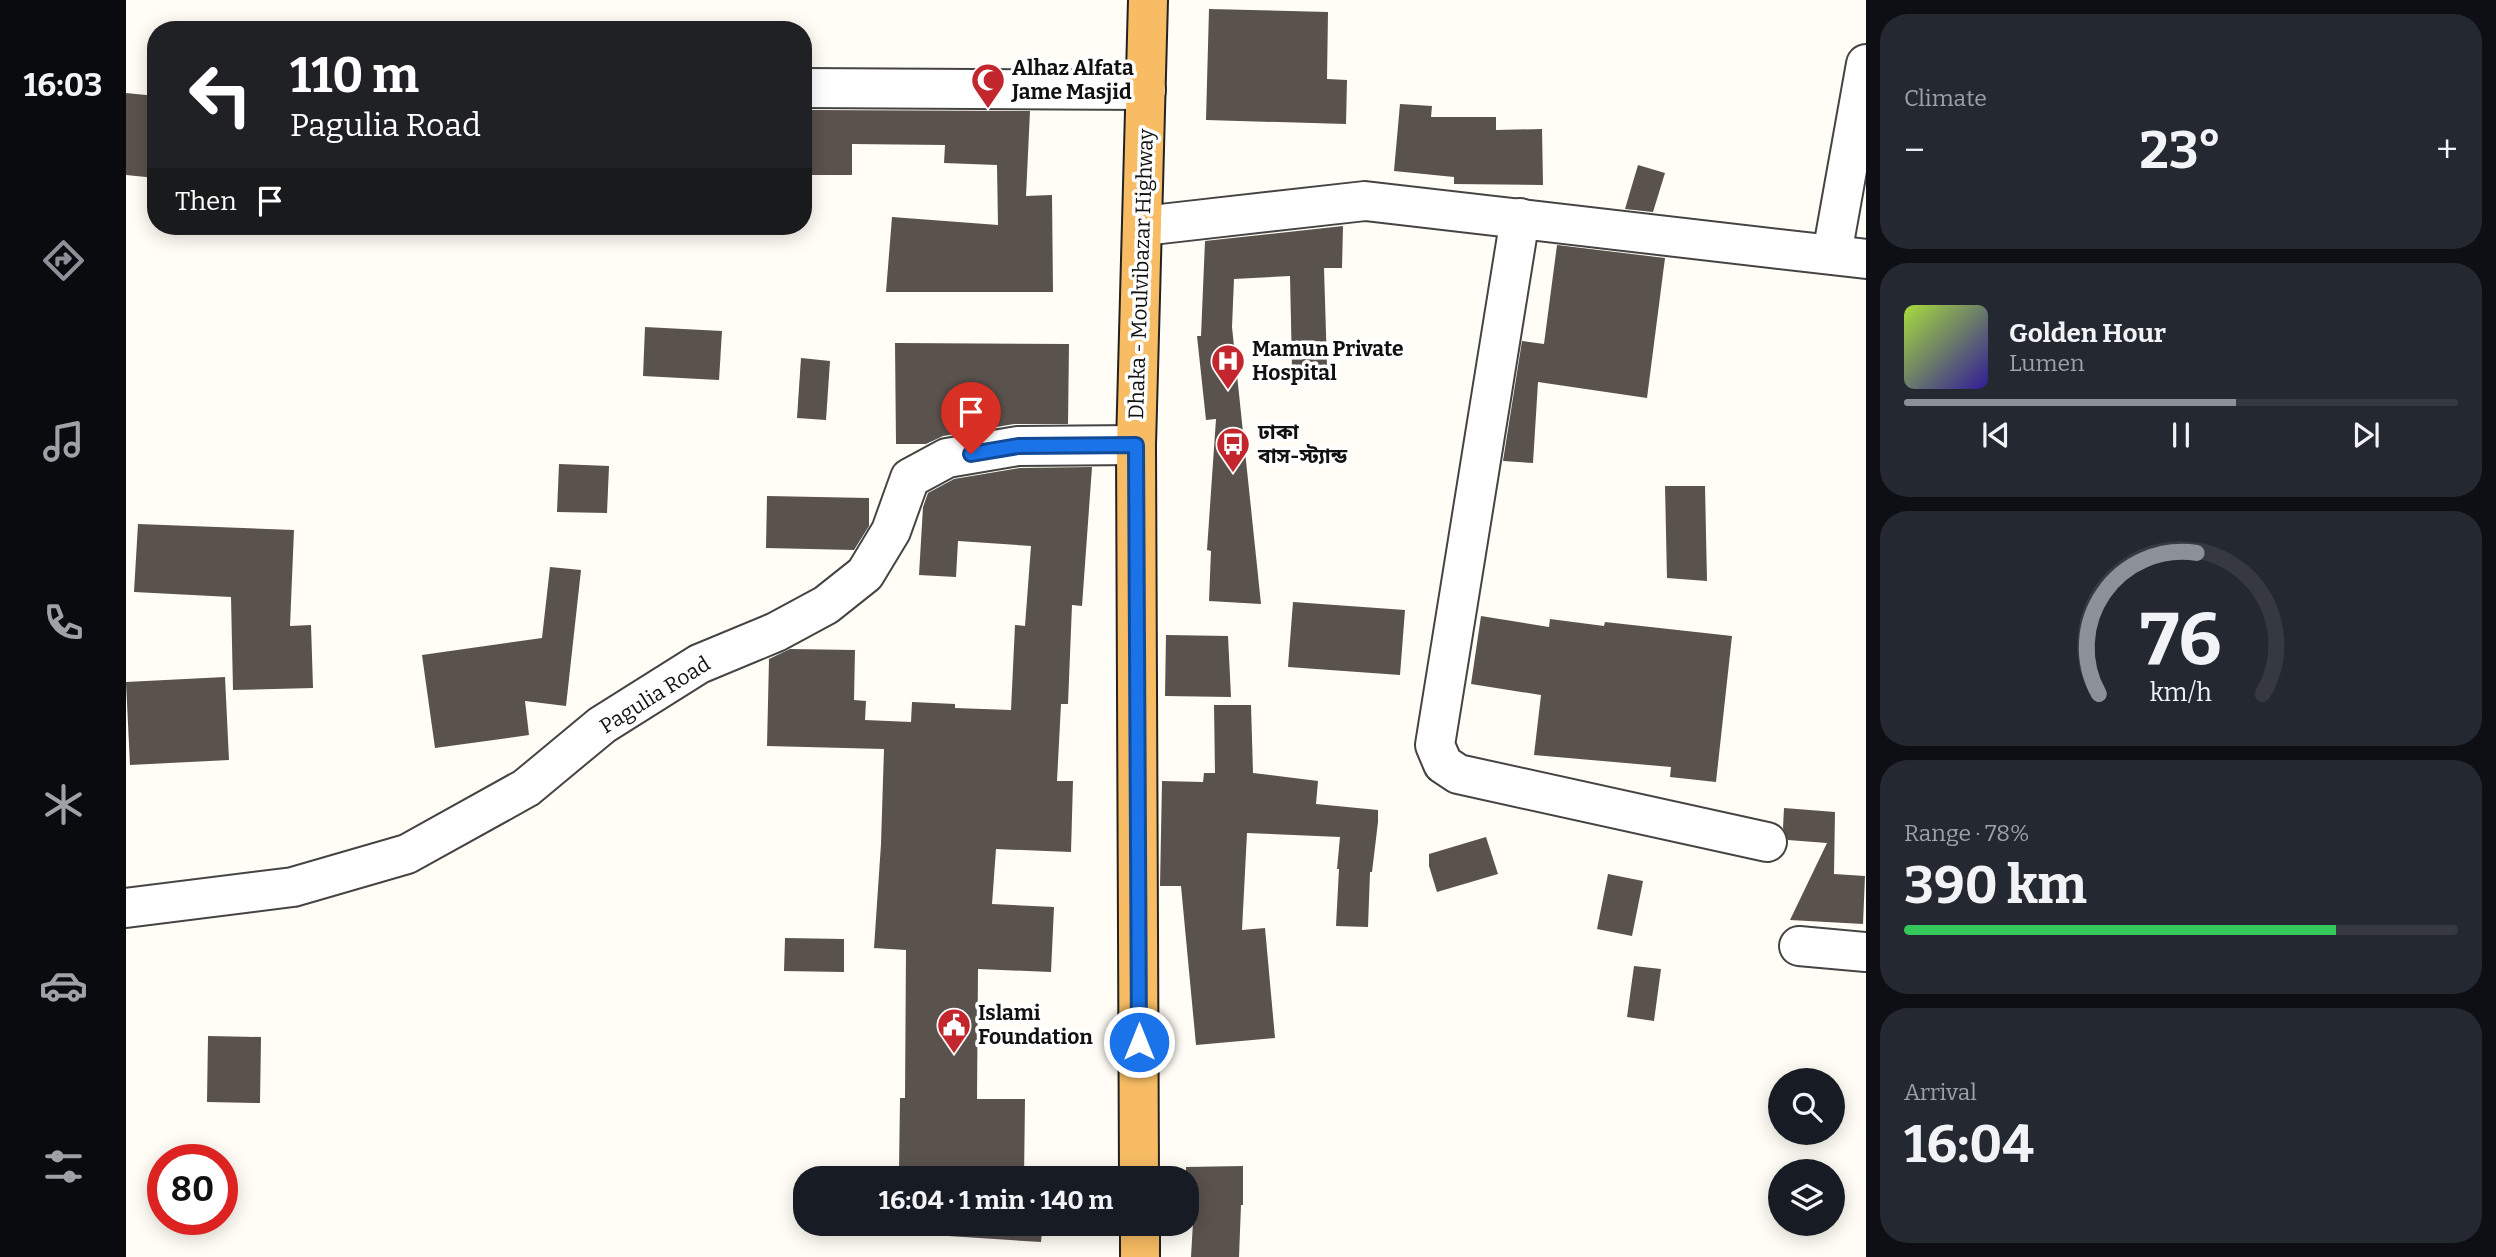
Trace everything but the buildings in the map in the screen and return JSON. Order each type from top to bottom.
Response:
[{"type":"highway","name":"Dhaka - Moulvibazar Highway","points":[[1139,1166],[1136,445],[1149,0]]},
{"type":"highway","points":[[1140,1236],[1140,1257]]},
{"type":"street","points":[[1143,226],[1365,201],[1849,256],[1866,64]]},
{"type":"street","points":[[812,88],[1146,90]]},
{"type":"street","points":[[1520,218],[1436,744],[1443,764],[1458,774],[1767,842]]},
{"type":"street","name":"Pagulia Road","points":[[126,908],[293,887],[407,854],[526,788],[602,725],[699,664],[776,632],[826,605],[865,574],[891,531],[910,478],[947,458],[1018,446],[1136,445]]},
{"type":"street","points":[[1799,946],[1866,952]]},
{"type":"place","name":"Alhaz Alfata Jame Masjid","points":[[988,110]]},
{"type":"place","name":"Mamun Private Hospital","points":[[1228,391]]},
{"type":"place","name":"ঢাকা বাস-স্ট্যান্ড","points":[[1233,474]]},
{"type":"place","name":"Islami Foundation","points":[[954,1055]]},
{"type":"route","points":[[971,454],[1018,446],[1136,445],[1139,1042]]}]
